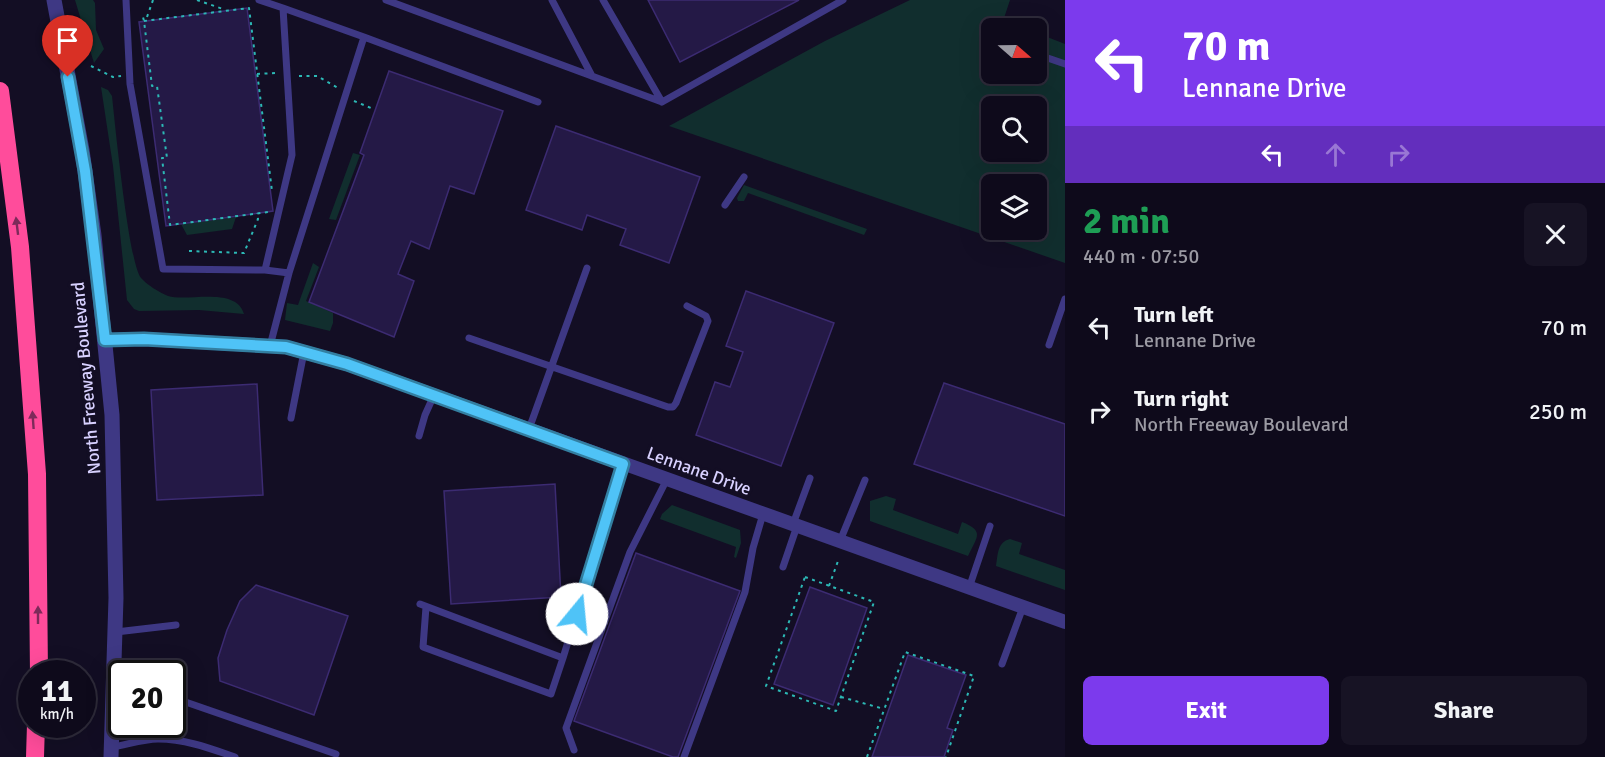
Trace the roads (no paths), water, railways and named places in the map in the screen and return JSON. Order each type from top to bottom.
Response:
[{"type":"highway","points":[[0,90],[20,247],[37,474],[39,660]]},
{"type":"highway","points":[[34,757],[35,738]]},
{"type":"street","name":"North Freeway Boulevard","points":[[54,0],[82,150],[112,416],[115,632],[111,752]]},
{"type":"street","name":"Lennane Drive","points":[[105,340],[144,339],[286,347],[347,364],[1065,622]]},
{"type":"lane","points":[[126,0],[130,84],[163,269],[265,270],[289,273]]},
{"type":"lane","points":[[260,0],[538,102]]},
{"type":"lane","points":[[386,0],[662,102],[843,0]]},
{"type":"lane","points":[[552,0],[592,76]]},
{"type":"lane","points":[[603,0],[662,102]]},
{"type":"lane","points":[[265,270],[292,155],[283,8]]},
{"type":"lane","points":[[270,346],[289,273],[364,38]]},
{"type":"lane","points":[[1047,58],[1065,64]]},
{"type":"lane","points":[[725,205],[744,177]]},
{"type":"lane","points":[[529,429],[587,268]]},
{"type":"lane","points":[[1049,345],[1065,299]]},
{"type":"lane","points":[[469,338],[673,407],[708,321],[706,316],[687,306]]},
{"type":"lane","points":[[291,418],[304,352]]},
{"type":"lane","points":[[419,436],[434,395]]},
{"type":"lane","points":[[563,658],[423,605],[423,647],[551,694],[563,658],[623,464]]},
{"type":"lane","points":[[783,567],[810,478]]},
{"type":"lane","points":[[574,750],[566,728],[630,552],[667,479]]},
{"type":"lane","points":[[840,542],[865,480]]},
{"type":"lane","points":[[684,757],[745,592],[753,548],[763,513]]},
{"type":"lane","points":[[969,588],[990,526]]},
{"type":"lane","points":[[1002,664],[1023,607]]},
{"type":"lane","points":[[115,632],[176,625]]},
{"type":"lane","points":[[186,702],[336,754]]},
{"type":"lane","points":[[111,752],[156,739],[200,744],[235,757]]}]
